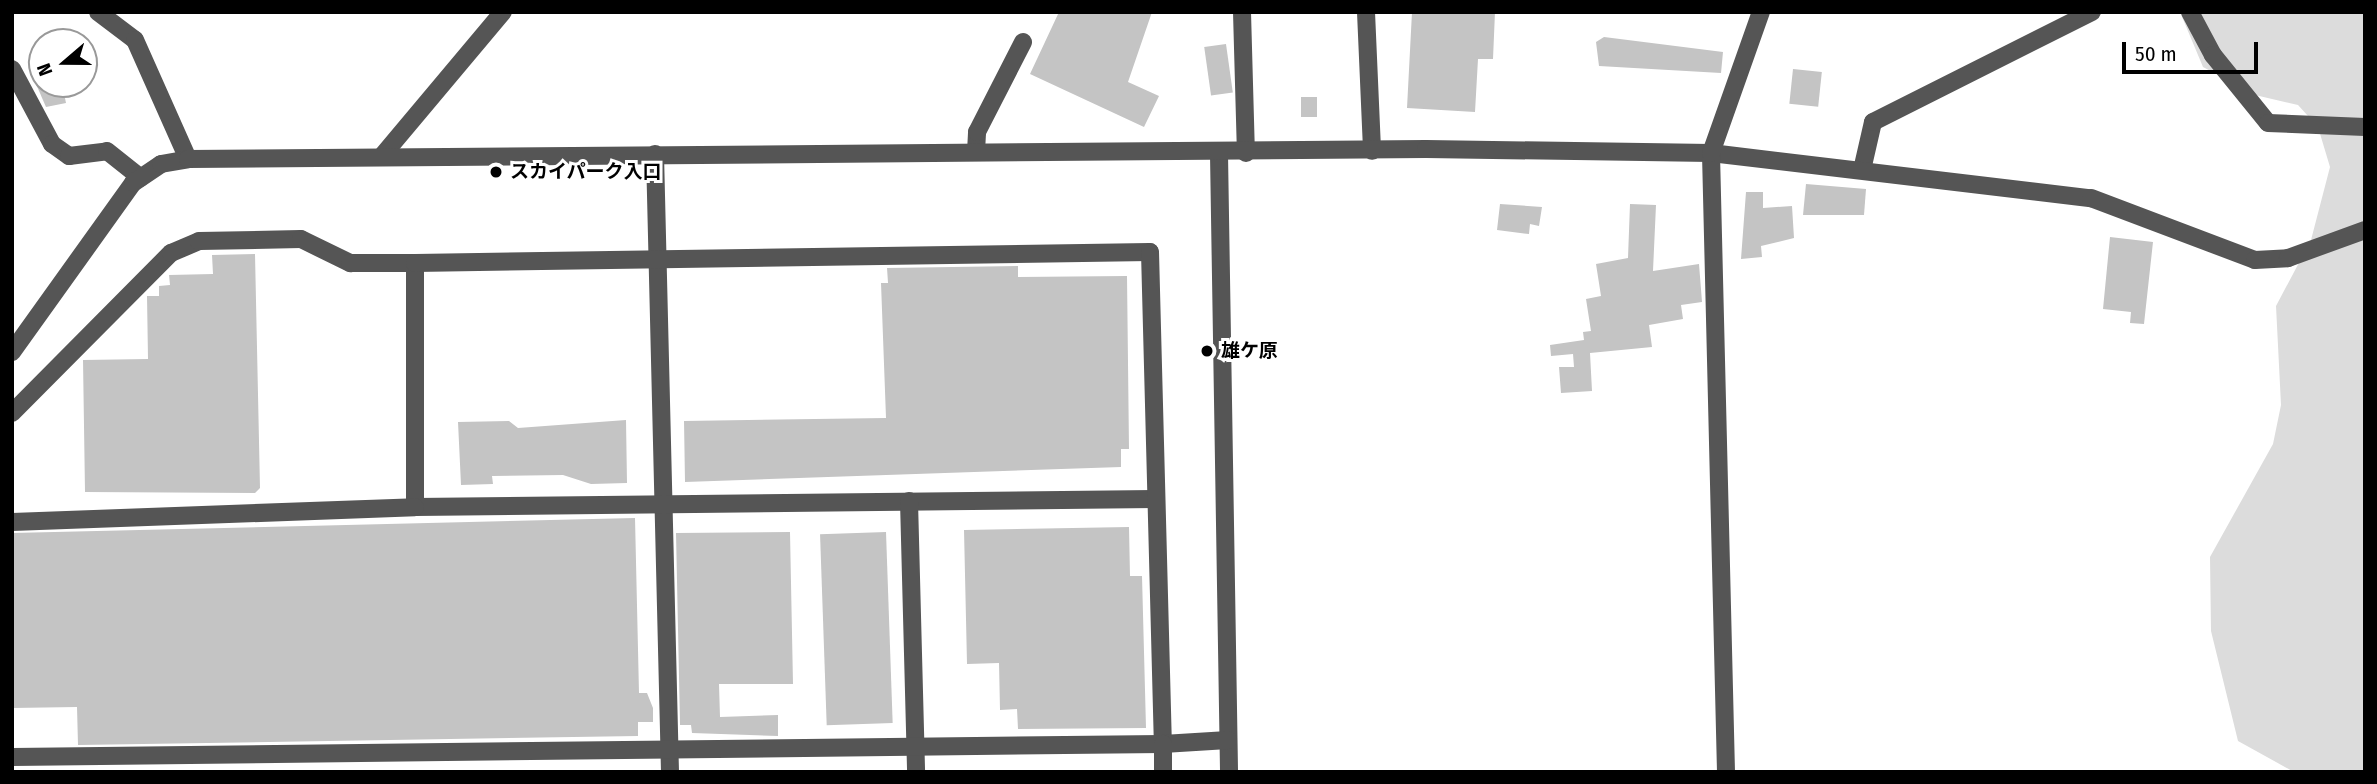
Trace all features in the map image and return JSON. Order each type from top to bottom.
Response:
[{"type":"street","points":[[98,12],[135,40],[188,159]]},
{"type":"street","points":[[382,156],[503,12]]},
{"type":"street","points":[[1242,12],[1247,153]]},
{"type":"street","points":[[1366,12],[1371,151]]},
{"type":"street","points":[[1726,772],[1712,153],[1761,12]]},
{"type":"street","points":[[1862,170],[1873,122],[2092,12]]},
{"type":"street","points":[[2190,12],[2213,55],[2268,123],[2365,127]]},
{"type":"street","points":[[976,152],[977,132],[1023,42]]},
{"type":"street","points":[[12,69],[52,144],[69,156],[107,151],[141,178]]},
{"type":"street","points":[[12,352],[141,178],[161,164],[188,159],[976,152],[1712,153],[2091,198],[2255,260],[2288,258],[2365,230]]},
{"type":"street","points":[[655,154],[670,772]]},
{"type":"street","points":[[1219,154],[1229,772]]},
{"type":"street","points":[[12,413],[171,253],[199,241],[301,239],[349,263],[1150,252],[1163,772]]},
{"type":"street","points":[[415,263],[415,507]]},
{"type":"street","points":[[12,522],[415,507],[1155,499]]},
{"type":"street","points":[[909,501],[916,772]]},
{"type":"street","points":[[12,757],[1163,744],[1228,740]]},
{"type":"shaded area","points":[[2180,12],[2365,12],[2365,772],[2294,772],[2238,741],[2211,631],[2210,557],[2273,444],[2281,405],[2276,306],[2311,240],[2330,167],[2318,127],[2298,105],[2255,95],[2203,67]]},
{"type":"building","points":[[1059,12],[1152,12],[1128,82],[1159,96],[1144,127],[1030,74]]},
{"type":"building","points":[[1412,12],[1495,12],[1493,59],[1478,59],[1475,112],[1407,108]]},
{"type":"building","points":[[1604,37],[1723,52],[1721,73],[1599,66],[1596,42]]},
{"type":"building","points":[[1226,44],[1233,93],[1211,96],[1204,47]]},
{"type":"building","points":[[1793,69],[1822,72],[1818,107],[1789,104]]},
{"type":"building","points":[[1301,97],[1317,97],[1317,117],[1301,117]]},
{"type":"building","points":[[42,98],[65,98],[66,103],[46,107]]},
{"type":"building","points":[[1806,184],[1866,189],[1864,215],[1803,215]]},
{"type":"building","points":[[1746,192],[1763,192],[1763,208],[1792,206],[1794,238],[1761,246],[1762,257],[1741,259]]},
{"type":"building","points":[[1500,204],[1542,207],[1539,226],[1530,224],[1529,234],[1497,230]]},
{"type":"building","points":[[1630,204],[1656,205],[1653,271],[1699,264],[1702,302],[1681,305],[1683,319],[1649,325],[1652,347],[1590,353],[1592,391],[1561,393],[1559,367],[1574,367],[1573,354],[1551,356],[1550,345],[1584,340],[1583,332],[1591,331],[1586,299],[1601,296],[1596,264],[1628,258]]},
{"type":"building","points":[[2110,237],[2153,242],[2144,324],[2130,323],[2131,312],[2103,309]]},
{"type":"building","points":[[255,254],[260,488],[255,493],[85,492],[83,360],[148,359],[147,296],[159,296],[159,286],[170,285],[169,275],[213,274],[212,255]]},
{"type":"building","points":[[1018,266],[1018,277],[1127,276],[1129,449],[1121,449],[1121,467],[685,482],[684,421],[886,418],[881,283],[888,283],[887,268]]},
{"type":"building","points":[[626,420],[627,483],[591,484],[563,475],[492,476],[493,484],[461,485],[458,422],[509,421],[518,428]]},
{"type":"building","points":[[635,518],[639,693],[647,693],[653,708],[653,722],[638,722],[638,736],[78,745],[77,707],[12,708],[12,533]]},
{"type":"building","points":[[1129,527],[1130,576],[1142,576],[1146,728],[1018,729],[1017,709],[1000,710],[999,663],[967,664],[964,530]]},
{"type":"building","points":[[790,532],[793,684],[719,684],[720,717],[778,715],[778,736],[692,733],[691,725],[680,725],[676,533]]},
{"type":"building","points":[[886,532],[893,723],[827,725],[820,534]]},
{"type":"place","name":"スカイパーク入口","points":[[496,172]]},
{"type":"place","name":"雄ケ原","points":[[1207,351]]}]
